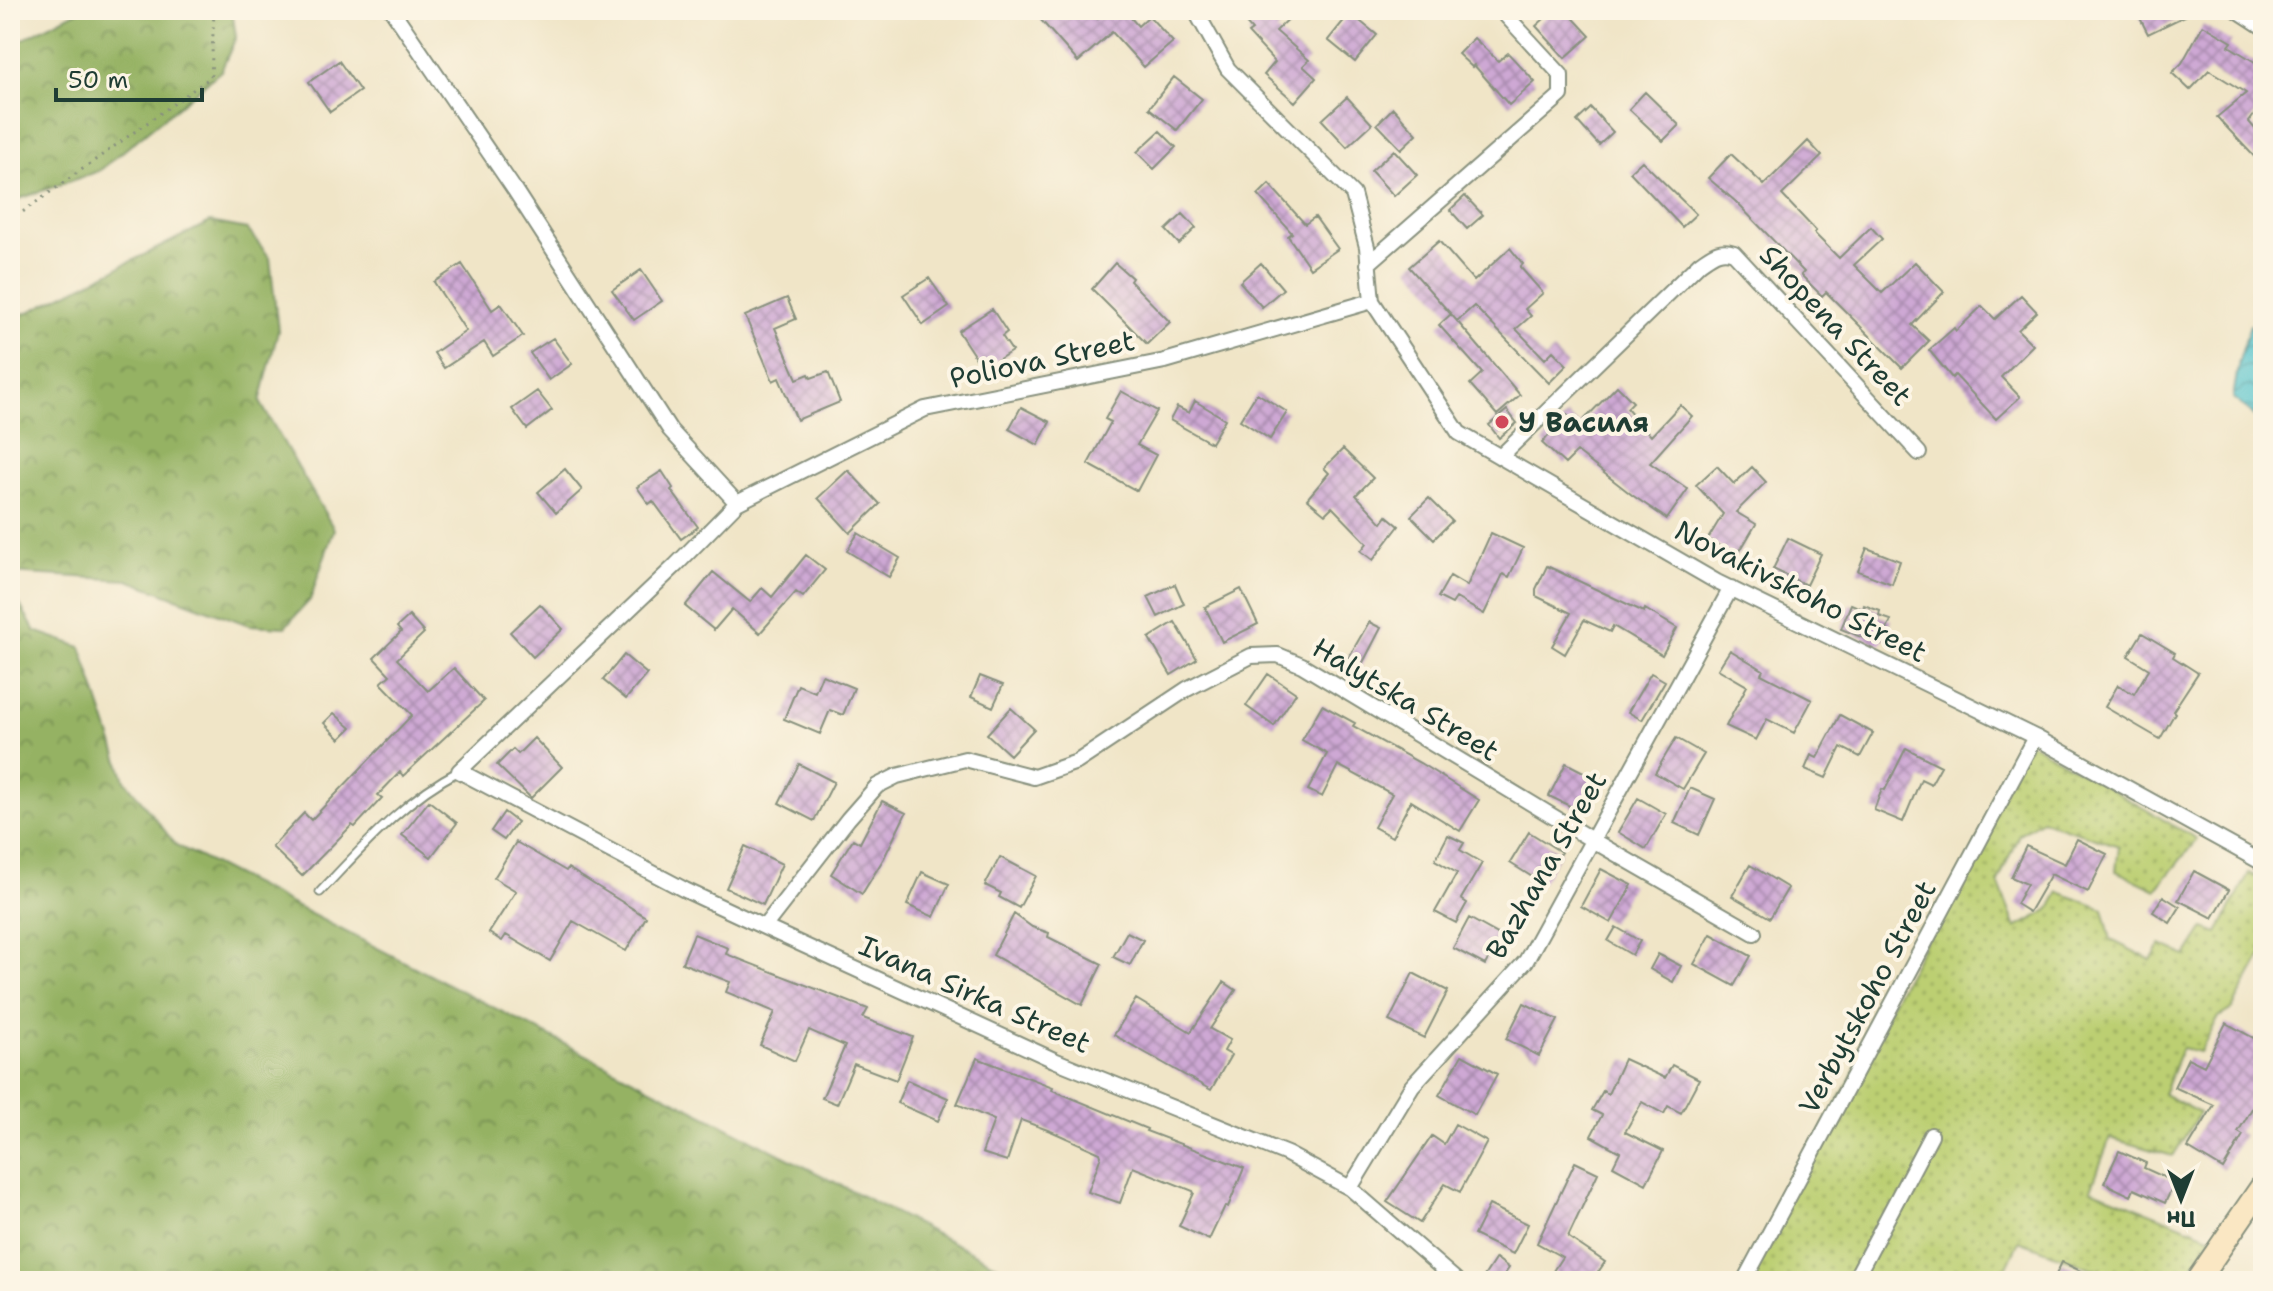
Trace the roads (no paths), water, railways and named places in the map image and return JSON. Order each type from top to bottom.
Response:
[{"type":"street","points":[[392,10],[514,189],[670,430],[737,503]]},
{"type":"street","points":[[1195,10],[1228,69],[1353,194],[1367,247],[1372,301]]},
{"type":"street","points":[[1368,264],[1561,95],[1561,75],[1501,10]]},
{"type":"street","points":[[2237,10],[2263,27]]},
{"type":"street","name":"Shopena Street","points":[[1500,457],[1700,263],[1724,250],[1734,253],[1919,453]]},
{"type":"street","name":"Poliova Street","points":[[459,771],[737,503],[925,409],[1165,361],[1372,301]]},
{"type":"street","name":"Novakivskoho Street","points":[[1372,301],[1459,433],[1731,588],[2035,737],[2263,863]]},
{"type":"street","name":"Bazhana Street","points":[[1350,1188],[1412,1086],[1526,961],[1731,588]]},
{"type":"street","name":"Halytska Street","points":[[764,927],[877,786],[897,776],[965,759],[1034,777],[1054,771],[1077,762],[1187,689],[1251,656],[1278,655],[1302,665],[1592,840],[1754,933]]},
{"type":"street","name":"Verbytskoho Street","points":[[1744,1281],[2035,737]]},
{"type":"street","name":"Ivana Sirka Street","points":[[459,771],[685,890],[764,927],[1054,1060],[1287,1154],[1350,1188],[1457,1281]]},
{"type":"street","points":[[1854,1281],[1931,1135]]},
{"type":"street","points":[[2197,1281],[2263,1185]]},
{"type":"lane","points":[[320,892],[406,805],[435,783],[459,771]]},
{"type":"water","points":[[2250,325],[2263,326],[2263,418],[2257,418],[2233,398],[2239,361]]},
{"type":"place","name":"У Василя","points":[[1502,422]]}]
